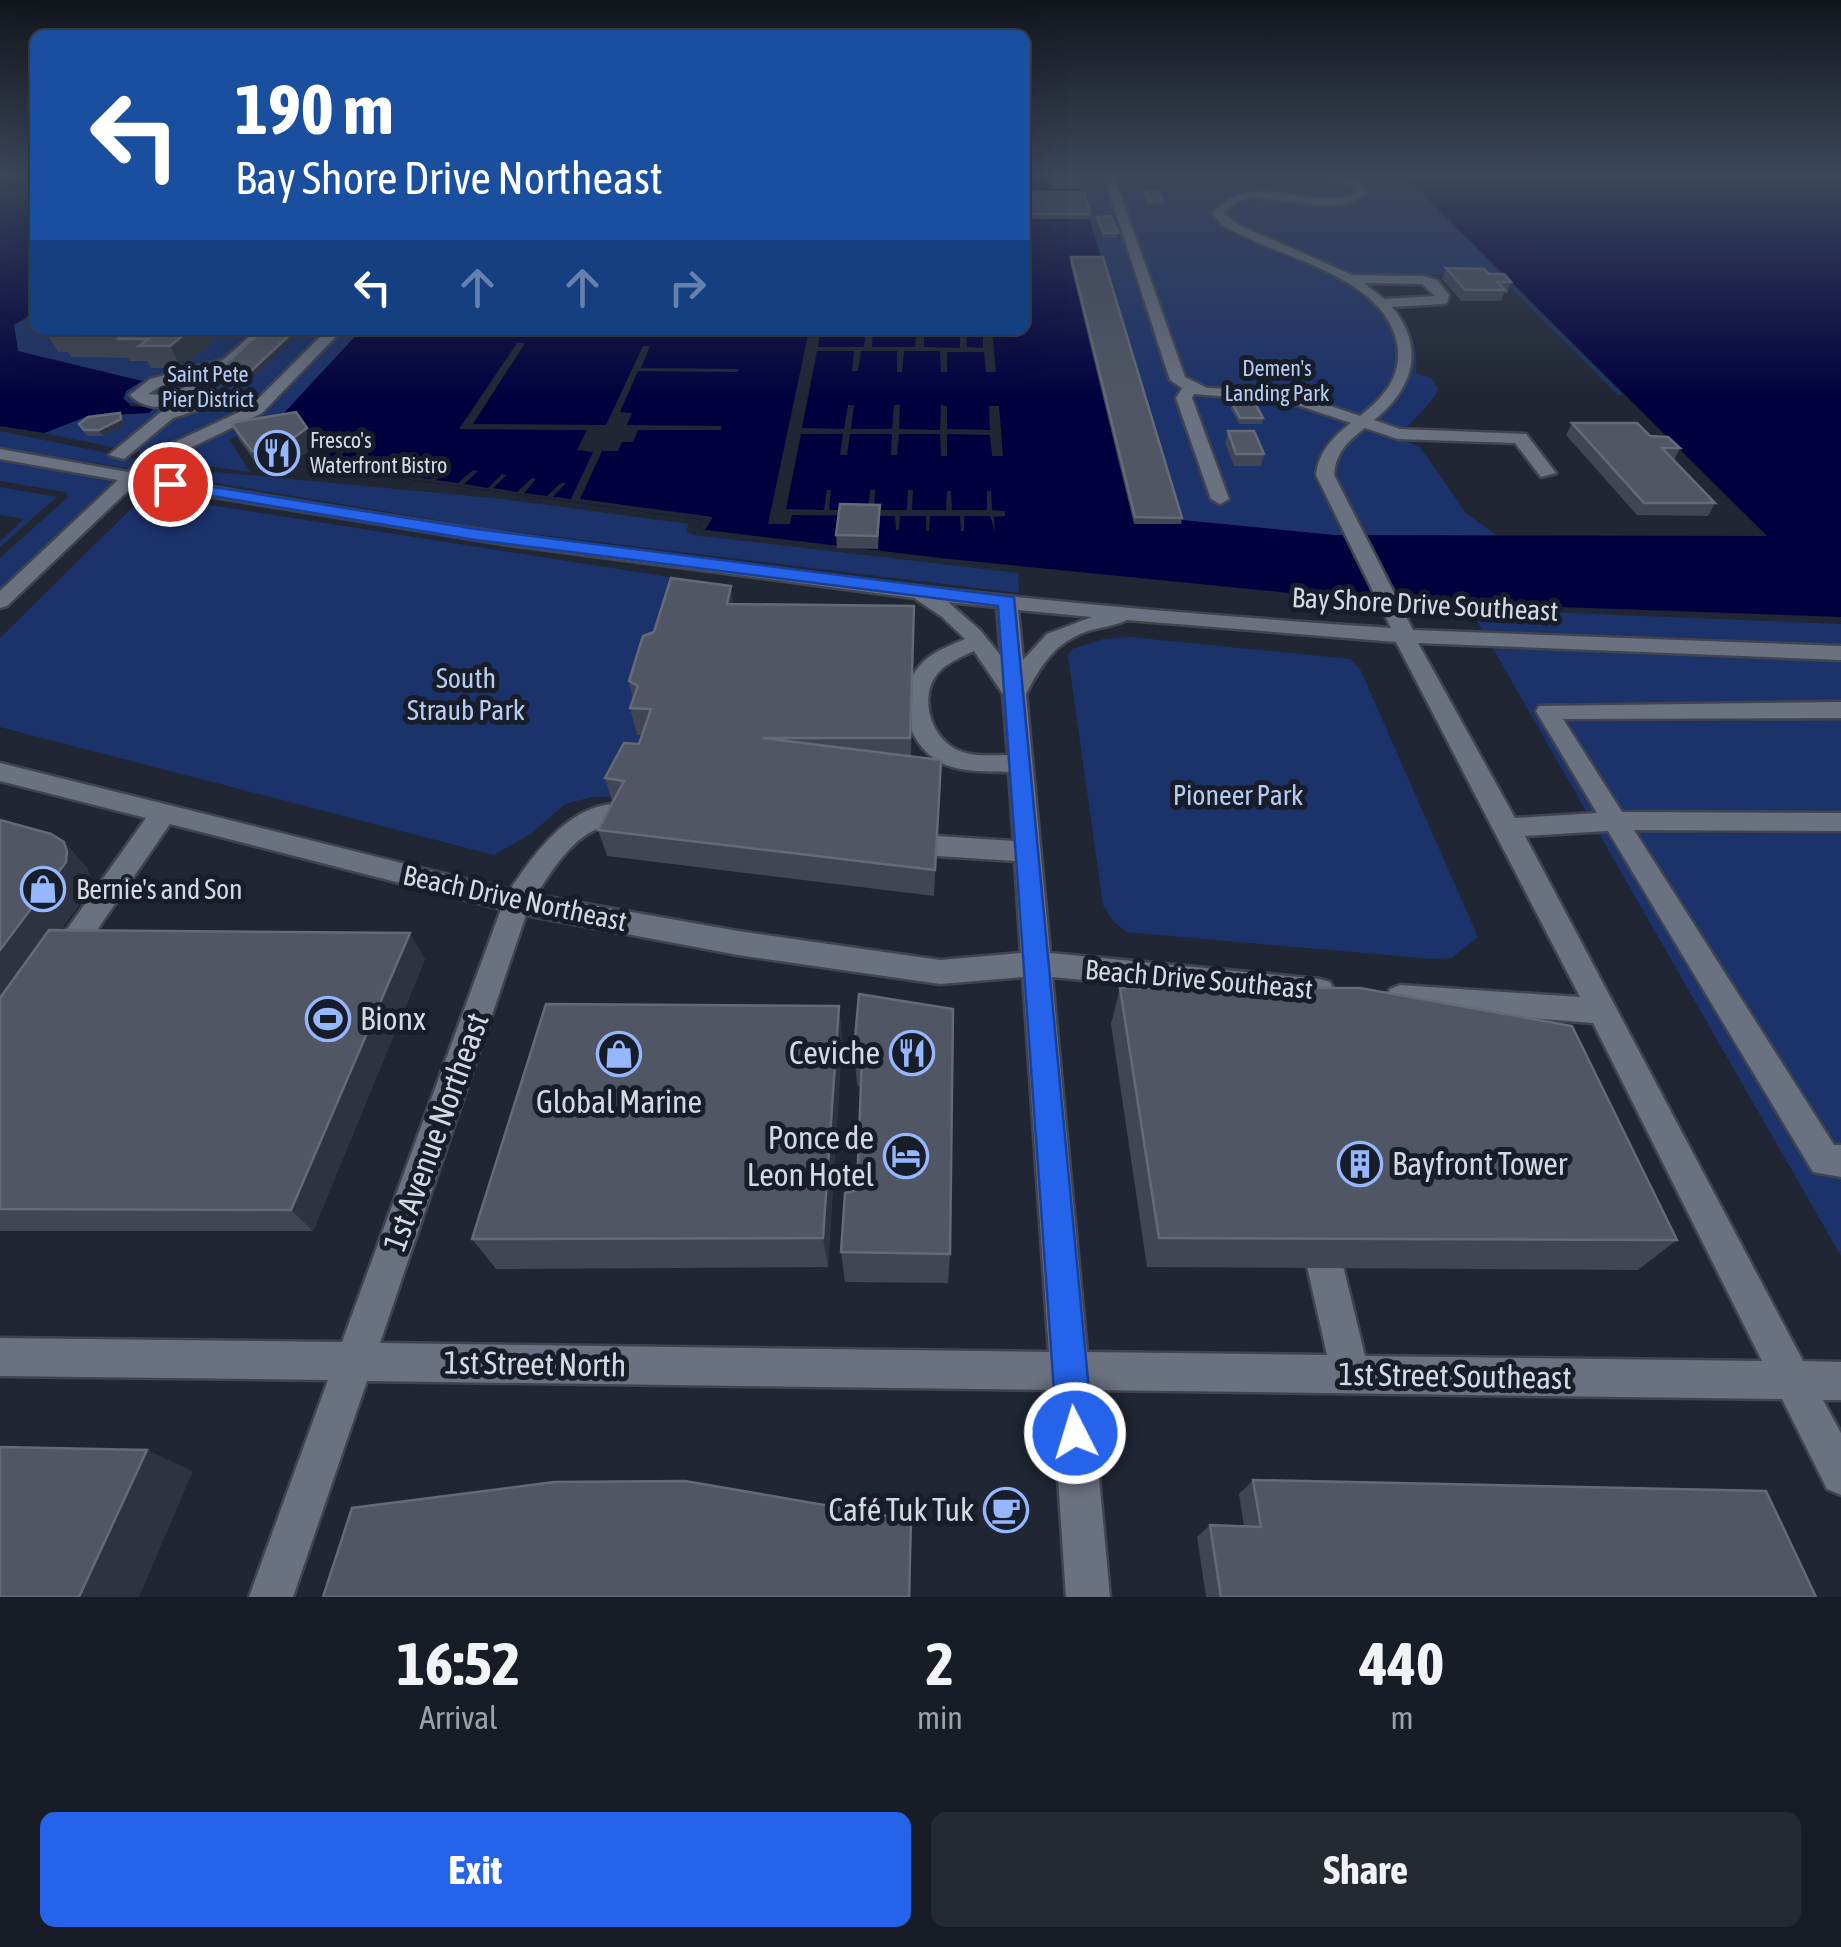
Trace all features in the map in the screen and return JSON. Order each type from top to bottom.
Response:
[{"type":"street","points":[[1134,251],[1178,380],[1190,388],[1222,394],[1287,396],[1421,436],[1520,438],[1548,473]]},
{"type":"street","points":[[1296,251],[1382,302],[1403,338],[1404,383],[1386,406],[1337,444],[1324,466],[1332,492],[1841,1476]]},
{"type":"street","points":[[1348,279],[1424,280],[1442,295],[1442,300],[1382,302]]},
{"type":"street","points":[[227,363],[203,374],[154,383],[138,395],[154,402],[197,399],[227,363],[259,335]]},
{"type":"street","points":[[118,456],[166,415],[197,399],[277,335]]},
{"type":"street","points":[[0,602],[149,461],[256,410],[330,335]]},
{"type":"street","points":[[1190,388],[1184,398],[1220,499]]},
{"type":"street","points":[[154,451],[186,432],[209,412],[197,399]]},
{"type":"street","name":"Bay Shore Drive Southeast","points":[[4,458],[476,534],[1007,601],[1404,635],[1841,653]]},
{"type":"street","points":[[910,590],[944,606],[991,655],[1014,696]]},
{"type":"street","points":[[1007,601],[1088,1597]]},
{"type":"street","points":[[1014,696],[1030,659],[1054,637],[1106,620],[1146,614]]},
{"type":"street","points":[[978,641],[943,657],[925,674],[917,714],[932,742],[949,756],[1019,764]]},
{"type":"street","points":[[1841,710],[1547,711],[1825,1161],[1841,1161]]},
{"type":"street","name":"Beach Drive Northeast","points":[[0,772],[518,902],[738,944],[940,972],[1038,964]]},
{"type":"street","points":[[43,986],[163,814]]},
{"type":"street","name":"1st Avenue Northeast","points":[[271,1597],[518,902],[538,870],[576,826],[600,816],[628,814]]},
{"type":"street","points":[[1508,828],[1615,822],[1841,822]]},
{"type":"street","points":[[937,846],[1027,852]]},
{"type":"street","name":"Beach Drive Southeast","points":[[1038,964],[1600,1012]]},
{"type":"street","points":[[1325,1266],[1351,1375]]},
{"type":"street","name":"1st Street North","points":[[0,1357],[1070,1371]]},
{"type":"street","name":"1st Street Southeast","points":[[1070,1371],[1841,1381]]},
{"type":"green space","name":"Demen's Landing Park","points":[[1100,251],[1478,251],[1623,395],[1618,395],[1498,275],[1356,274],[1400,315],[1413,339],[1416,373],[1431,378],[1438,389],[1397,437],[1420,447],[1466,513],[1499,537],[1324,535],[1182,520]]},
{"type":"green space","name":"Saint Pete Pier District","points":[[30,315],[30,335],[356,335],[272,426],[229,439],[250,472],[44,433],[88,416],[149,413],[152,408],[124,401],[126,391],[140,381],[18,351],[14,325]]},
{"type":"green space","points":[[0,431],[185,469],[502,499],[689,524],[686,531],[693,535],[1018,573],[1019,593],[484,528],[0,447]]},
{"type":"green space","points":[[0,461],[113,482],[0,588],[0,558],[68,497],[65,492],[0,481]]},
{"type":"green space","points":[[0,487],[57,497],[0,547],[0,541],[24,519],[0,515]]},
{"type":"green space","name":"South Straub Park","points":[[159,497],[682,579],[639,730],[642,746],[620,796],[592,797],[565,804],[532,833],[494,855],[0,727],[0,638],[142,498]]},
{"type":"green space","points":[[1470,609],[1841,624],[1841,644],[1482,630]]},
{"type":"green space","name":"Pioneer Park","points":[[1130,637],[1350,659],[1360,669],[1478,937],[1451,958],[1432,959],[1126,932],[1113,921],[1103,905],[1068,656],[1072,649],[1103,639]]},
{"type":"green space","points":[[1492,647],[1841,662],[1841,1256]]},
{"type":"shaded area","points":[[0,251],[30,251],[30,315],[14,325],[18,351],[142,381],[126,391],[123,398],[131,406],[154,408],[149,413],[88,416],[44,433],[0,426]]},
{"type":"shaded area","points":[[1030,251],[1099,251],[1181,520],[1335,535],[1767,536],[1480,251],[1841,251],[1841,617],[1361,600],[949,559],[698,529],[703,520],[304,465],[329,446],[320,429],[272,426],[356,335],[1030,335]]},
{"type":"pier","points":[[808,335],[819,335],[818,347],[864,347],[865,335],[873,335],[872,347],[915,347],[916,335],[924,335],[924,347],[960,348],[960,335],[966,335],[967,347],[983,348],[983,335],[992,335],[996,372],[986,372],[984,352],[947,352],[947,372],[941,372],[940,351],[904,351],[902,372],[897,372],[897,351],[861,351],[858,371],[852,371],[854,351],[817,351],[802,428],[844,429],[848,405],[854,405],[851,429],[892,429],[894,405],[900,405],[899,429],[940,430],[941,405],[947,406],[947,429],[990,430],[989,406],[999,406],[1003,456],[992,456],[990,435],[947,434],[947,456],[941,456],[940,434],[899,434],[897,455],[891,455],[892,434],[850,434],[847,455],[840,455],[843,434],[801,434],[786,509],[824,510],[827,490],[831,490],[829,510],[868,510],[870,490],[875,490],[874,510],[907,510],[908,490],[913,490],[912,510],[946,510],[947,491],[951,491],[952,510],[987,510],[987,491],[991,491],[992,510],[1005,511],[1005,516],[994,517],[995,531],[990,516],[964,516],[964,531],[960,516],[930,516],[929,531],[926,516],[900,516],[899,530],[895,516],[792,515],[790,524],[768,524]]},
{"type":"pier","points":[[517,343],[525,343],[473,424],[606,425],[643,346],[650,346],[641,368],[739,369],[638,371],[620,412],[632,413],[627,425],[722,426],[721,430],[638,430],[633,442],[622,442],[618,451],[602,451],[580,499],[713,517],[705,530],[698,529],[703,520],[304,465],[309,461],[324,463],[343,449],[347,450],[330,464],[351,467],[374,454],[357,468],[376,471],[399,457],[382,472],[402,475],[423,463],[408,476],[430,479],[450,467],[436,480],[458,483],[473,470],[478,471],[464,484],[488,488],[502,474],[507,475],[493,488],[517,492],[532,478],[536,479],[524,493],[547,496],[566,483],[553,497],[571,499],[593,452],[577,450],[587,430],[459,429]]},
{"type":"building","points":[[1071,257],[1103,257],[1182,518],[1135,517]]},
{"type":"building","points":[[1446,268],[1484,269],[1489,274],[1504,274],[1511,282],[1497,282],[1505,290],[1465,290]]},
{"type":"building","points":[[122,335],[184,335],[170,346],[139,346],[148,339],[118,339]]},
{"type":"building","points":[[258,335],[290,335],[249,373],[206,382]]},
{"type":"building","points":[[1232,403],[1255,403],[1263,418],[1240,418]]},
{"type":"building","points":[[296,412],[307,428],[288,442],[252,451],[231,423]]},
{"type":"building","points":[[120,413],[121,419],[99,430],[84,430],[79,424],[88,417]]},
{"type":"building","points":[[1572,423],[1637,423],[1650,436],[1668,437],[1680,448],[1662,448],[1715,503],[1644,503]]},
{"type":"building","points":[[1228,431],[1254,431],[1264,454],[1236,454]]},
{"type":"building","points":[[840,504],[880,505],[877,536],[836,535]]},
{"type":"building","points":[[671,578],[731,586],[727,604],[914,606],[910,738],[763,738],[941,760],[935,870],[598,830],[624,781],[605,778],[624,743],[639,744],[651,709],[630,708],[638,686],[629,681],[643,636],[654,632]]},
{"type":"building","points":[[0,820],[51,834],[64,842],[67,852],[66,862],[0,950]]},
{"type":"building","points":[[49,930],[410,933],[291,1210],[0,1209],[0,998]]},
{"type":"building","name":"Bayfront Tower","points":[[1120,988],[1360,988],[1572,1026],[1677,1240],[1159,1238]]},
{"type":"building","name":"Ponce de Leon Hotel","points":[[859,994],[953,1009],[950,1254],[841,1252],[845,1193],[857,1190],[862,1056],[854,1050]]},
{"type":"building","points":[[546,1004],[839,1006],[823,1238],[472,1239]]},
{"type":"building","points":[[0,1447],[147,1450],[79,1597],[0,1597]]},
{"type":"building","points":[[1253,1480],[1766,1491],[1816,1597],[1221,1597],[1210,1525],[1261,1527]]},
{"type":"building","points":[[685,1481],[911,1520],[909,1597],[323,1597],[352,1508],[554,1482]]},
{"type":"place","name":"Fresco's Waterfront Bistro","points":[[277,453]]},
{"type":"place","name":"Bernie's and Son","points":[[43,889]]},
{"type":"place","name":"Bionx","points":[[328,1019]]},
{"type":"place","name":"Ceviche","points":[[912,1053]]},
{"type":"place","name":"Global Marine","points":[[619,1054]]},
{"type":"place","name":"Ponce de Leon Hotel","points":[[906,1156]]},
{"type":"place","name":"Bayfront Tower","points":[[1360,1164]]},
{"type":"place","name":"Café Tuk Tuk","points":[[1006,1510]]},
{"type":"route","points":[[170,484],[476,534],[1007,601],[1075,1433]]}]
